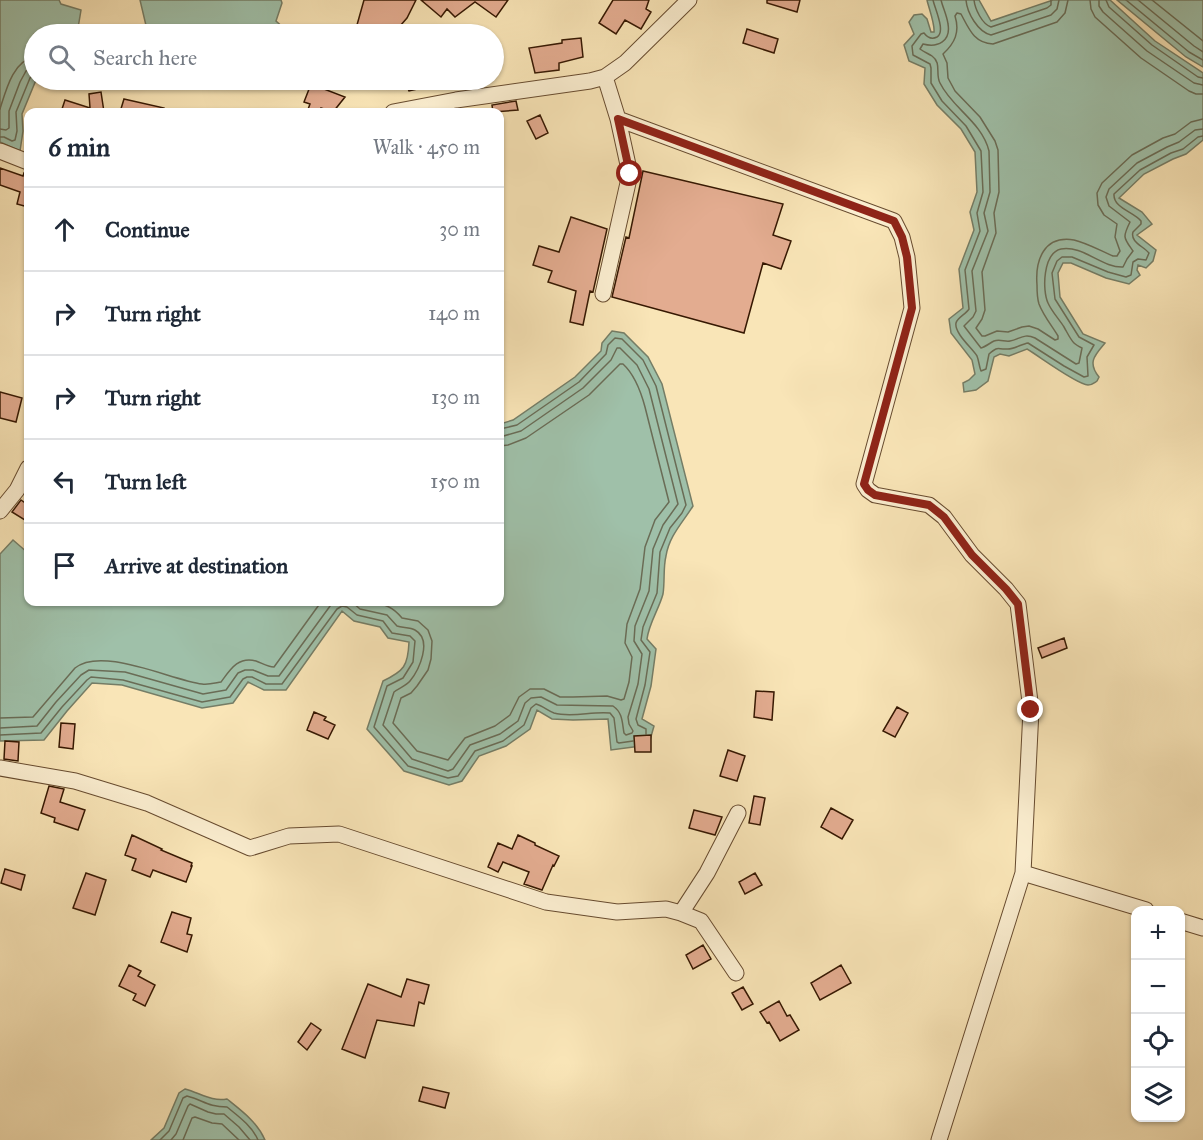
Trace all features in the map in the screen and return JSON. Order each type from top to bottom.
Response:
[{"type":"street","points":[[414,108],[605,77],[625,63],[690,0]]},
{"type":"street","points":[[603,294],[630,174],[618,119],[605,77]]},
{"type":"street","points":[[618,119],[894,221],[902,237],[907,257],[912,308],[864,484],[875,495],[929,505],[944,517],[972,555],[1018,604],[1031,710],[1023,873],[939,1140]]},
{"type":"street","points":[[0,151],[24,160]]},
{"type":"street","points":[[0,511],[17,490],[24,476]]},
{"type":"street","points":[[0,768],[75,781],[147,803],[250,848],[289,836],[339,834],[546,902],[617,912],[666,909],[681,913],[701,921],[735,973]]},
{"type":"street","points":[[681,913],[707,873],[738,813]]},
{"type":"street","points":[[1023,873],[1133,906]]},
{"type":"street","points":[[1185,923],[1203,928]]},
{"type":"water","points":[[0,0],[59,0],[61,4],[81,10],[79,24],[24,24],[24,90],[32,90],[22,114],[23,131],[20,151],[0,142]]},
{"type":"water","points":[[140,0],[281,0],[282,3],[276,21],[279,24],[146,24]]},
{"type":"water","points":[[927,0],[979,0],[991,21],[1053,0],[1110,0],[1155,41],[1203,73],[1203,140],[1186,154],[1144,174],[1119,198],[1142,212],[1152,224],[1137,235],[1156,250],[1153,261],[1146,268],[1138,265],[1137,270],[1140,275],[1129,284],[1106,278],[1071,263],[1063,263],[1058,273],[1060,297],[1083,334],[1105,343],[1094,359],[1093,367],[1099,377],[1092,384],[1088,385],[1075,380],[1027,349],[1009,356],[1000,354],[994,357],[988,381],[976,390],[964,392],[963,383],[975,374],[972,360],[951,333],[949,319],[963,308],[959,269],[974,230],[970,212],[977,192],[975,152],[961,129],[937,105],[924,84],[925,68],[909,61],[904,45],[914,34],[909,22],[914,15],[922,14],[927,19],[931,32],[934,32]]},
{"type":"water","points":[[1117,0],[1203,0],[1203,67],[1186,57]]},
{"type":"water","points":[[612,331],[624,333],[648,357],[662,384],[693,506],[673,536],[668,549],[663,594],[647,639],[656,649],[651,686],[642,719],[654,726],[650,740],[641,746],[611,750],[608,719],[552,719],[537,710],[530,729],[506,746],[479,756],[462,781],[449,785],[404,771],[367,729],[383,681],[404,667],[409,642],[388,638],[380,627],[354,621],[342,611],[286,690],[264,690],[248,682],[233,703],[202,708],[122,685],[92,683],[44,740],[0,741],[0,554],[13,540],[24,550],[24,606],[504,606],[504,423],[513,420],[575,377],[601,351],[602,343]]},
{"type":"water","points":[[185,1089],[211,1098],[227,1099],[244,1112],[265,1140],[151,1140],[164,1128],[179,1093]]},
{"type":"building","points":[[364,0],[416,0],[402,24],[357,24]]},
{"type":"building","points":[[421,0],[508,0],[496,17],[475,2],[455,17],[447,9],[441,17]]},
{"type":"building","points":[[613,0],[649,0],[646,9],[651,12],[641,29],[625,20],[616,34],[599,23]]},
{"type":"building","points":[[767,0],[800,0],[797,12],[767,3]]},
{"type":"building","points":[[747,29],[778,39],[774,53],[743,43]]},
{"type":"building","points":[[581,38],[583,57],[559,63],[559,70],[535,73],[529,48]]},
{"type":"building","points":[[309,90],[327,90],[345,97],[336,108],[308,108],[310,104],[304,102]]},
{"type":"building","points":[[101,92],[103,108],[90,108],[89,94]]},
{"type":"building","points":[[124,99],[164,108],[121,108]]},
{"type":"building","points":[[65,100],[90,108],[62,108]]},
{"type":"building","points":[[516,101],[518,110],[504,111],[504,108],[492,108],[492,105]]},
{"type":"building","points":[[540,115],[548,133],[536,139],[527,121]]},
{"type":"building","points":[[0,168],[23,176],[24,173],[24,206],[17,204],[20,192],[0,185]]},
{"type":"building","points":[[643,171],[783,204],[773,235],[791,241],[781,269],[763,263],[744,333],[612,297],[626,237],[629,238]]},
{"type":"building","points":[[571,217],[607,229],[583,325],[570,322],[576,291],[548,282],[552,271],[533,265],[539,246],[559,252]]},
{"type":"building","points":[[0,392],[22,398],[16,422],[0,418]]},
{"type":"building","points":[[21,500],[24,502],[24,520],[12,512]]},
{"type":"building","points":[[1064,638],[1067,648],[1042,658],[1038,648]]},
{"type":"building","points":[[756,691],[774,692],[772,720],[754,717]]},
{"type":"building","points":[[897,707],[908,713],[895,737],[883,731]]},
{"type":"building","points":[[314,712],[326,717],[324,720],[335,725],[328,739],[307,730]]},
{"type":"building","points":[[61,723],[75,724],[73,749],[59,747]]},
{"type":"building","points":[[651,735],[651,752],[635,752],[634,736]]},
{"type":"building","points":[[5,741],[19,742],[18,761],[4,759]]},
{"type":"building","points":[[728,750],[745,756],[737,781],[720,776]]},
{"type":"building","points":[[49,786],[64,789],[60,802],[85,810],[78,830],[54,822],[55,818],[41,813]]},
{"type":"building","points":[[754,796],[765,798],[760,825],[749,823]]},
{"type":"building","points":[[831,808],[853,820],[842,839],[821,827]]},
{"type":"building","points":[[694,810],[722,817],[715,835],[689,828]]},
{"type":"building","points":[[132,835],[192,863],[186,882],[153,870],[150,877],[132,870],[136,859],[125,855]]},
{"type":"building","points":[[518,835],[559,856],[542,890],[524,884],[529,872],[503,862],[498,872],[488,867],[498,843],[512,849]]},
{"type":"building","points":[[5,869],[25,875],[21,890],[1,883]]},
{"type":"building","points":[[86,873],[106,880],[95,915],[73,908]]},
{"type":"building","points":[[755,873],[762,885],[745,894],[739,882]]},
{"type":"building","points":[[172,912],[191,918],[187,934],[192,935],[187,952],[161,942]]},
{"type":"building","points":[[703,945],[711,959],[693,969],[686,955]]},
{"type":"building","points":[[129,965],[141,971],[138,976],[155,985],[145,1006],[133,1000],[136,994],[119,986]]},
{"type":"building","points":[[841,965],[851,983],[820,1000],[811,983]]},
{"type":"building","points":[[407,979],[429,985],[424,1004],[419,1002],[414,1026],[377,1020],[365,1058],[342,1049],[368,984],[401,997]]},
{"type":"building","points":[[743,987],[753,1004],[742,1010],[732,993]]},
{"type":"building","points":[[779,1001],[787,1016],[790,1015],[799,1030],[780,1041],[760,1012]]},
{"type":"building","points":[[311,1023],[321,1030],[307,1050],[298,1042]]},
{"type":"building","points":[[423,1087],[449,1093],[445,1108],[419,1101]]},
{"type":"route","points":[[630,174],[618,119],[894,221],[902,237],[907,257],[912,308],[864,484],[875,495],[929,505],[944,517],[972,555],[1018,604],[1031,710]]}]
